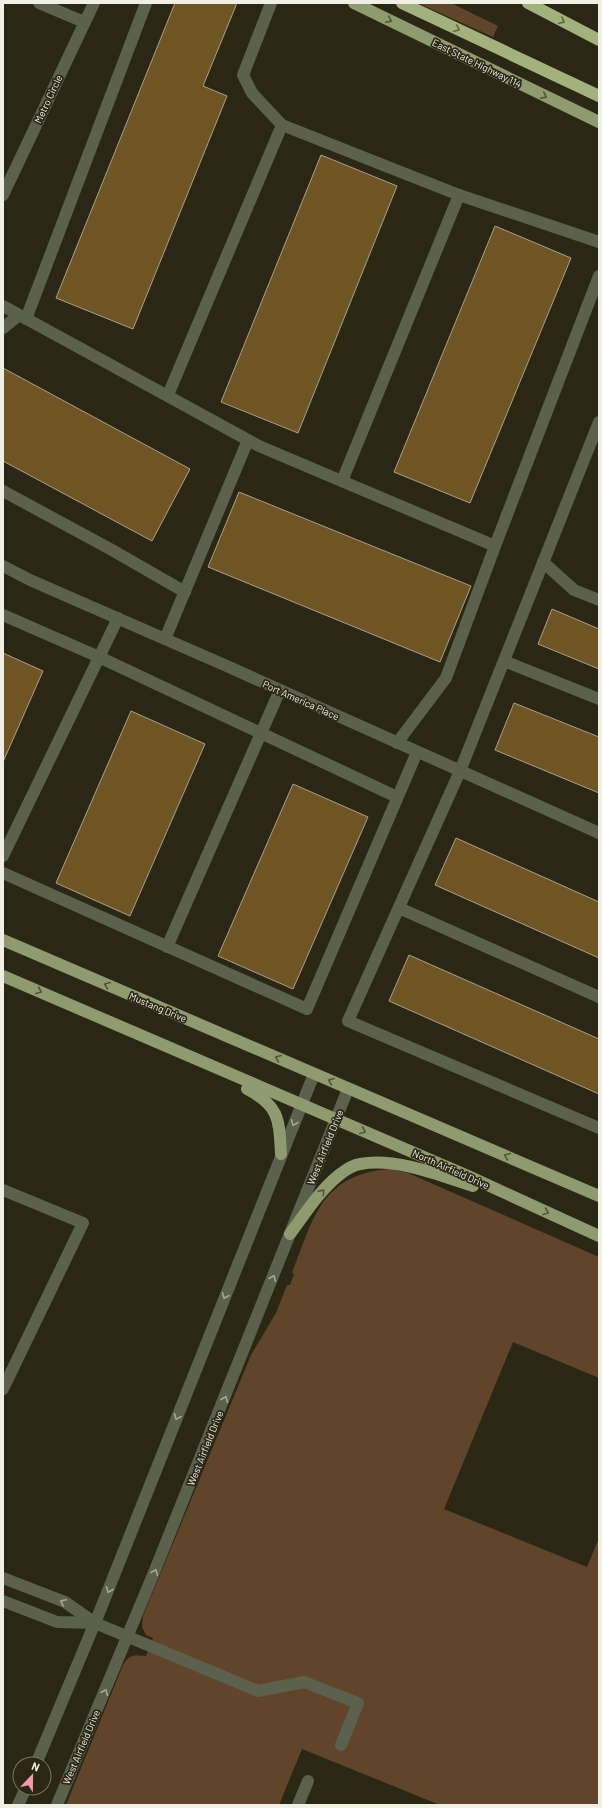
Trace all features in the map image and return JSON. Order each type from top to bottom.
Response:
[{"type":"highway","points":[[402,3],[599,96]]},
{"type":"highway","points":[[528,3],[599,40]]},
{"type":"main road","name":"East State Highway 114","points":[[354,3],[599,122]]},
{"type":"main road","name":"Mustang Drive","points":[[3,940],[314,1074]]},
{"type":"main road","points":[[3,976],[302,1104]]},
{"type":"main road","points":[[126,1028],[261,1096],[274,1109],[280,1128],[282,1154]]},
{"type":"main road","points":[[314,1074],[599,1196]]},
{"type":"main road","name":"North Airfield Drive","points":[[302,1104],[599,1236]]},
{"type":"main road","points":[[290,1234],[322,1191],[339,1175],[358,1164],[380,1161],[399,1164],[522,1202]]},
{"type":"street","points":[[39,3],[84,22]]},
{"type":"street","name":"Metro Circle","points":[[3,195],[94,3]]},
{"type":"street","points":[[3,328],[23,317],[146,3]]},
{"type":"street","points":[[271,3],[243,75],[252,93],[282,125],[460,195],[599,242]]},
{"type":"street","points":[[168,395],[282,125]]},
{"type":"street","points":[[342,481],[460,195]]},
{"type":"street","points":[[398,743],[446,678],[599,276]]},
{"type":"street","points":[[3,306],[248,440],[495,546]]},
{"type":"street","points":[[599,422],[460,771],[348,1021],[599,1128]]},
{"type":"street","points":[[165,639],[248,440]]},
{"type":"street","points":[[3,491],[112,550],[185,592]]},
{"type":"street","points":[[543,562],[574,590],[599,600]]},
{"type":"street","name":"Port America Place","points":[[3,566],[30,580],[599,833]]},
{"type":"street","points":[[3,615],[99,657],[397,798]]},
{"type":"street","points":[[3,856],[118,618]]},
{"type":"street","points":[[504,661],[599,699]]},
{"type":"street","points":[[167,947],[280,690]]},
{"type":"street","points":[[3,873],[308,1009],[416,752]]},
{"type":"street","points":[[399,908],[599,997]]},
{"type":"street","points":[[39,1756],[95,1623],[314,1074]]},
{"type":"street","name":"West Airfield Drive","points":[[57,1805],[128,1637],[348,1089]]},
{"type":"street","points":[[3,1190],[83,1223],[3,1389]]},
{"type":"street","points":[[3,1578],[65,1602],[95,1623],[258,1691],[304,1682],[358,1703],[341,1745]]},
{"type":"street","points":[[3,1601],[57,1622],[95,1623]]},
{"type":"street","points":[[298,1805],[308,1781]]},
{"type":"shaded area","points":[[418,3],[451,3],[498,26],[493,37]]},
{"type":"shaded area","points":[[391,1169],[408,1173],[599,1257],[599,1378],[513,1342],[444,1509],[587,1567],[599,1538],[599,1805],[440,1805],[302,1749],[279,1805],[66,1805],[123,1665],[132,1656],[146,1656],[153,1638],[146,1635],[142,1627],[143,1616],[251,1355],[276,1313],[287,1285],[290,1285],[294,1274],[292,1273],[315,1217],[324,1202],[335,1189],[349,1179],[368,1173]]},
{"type":"building","points":[[175,3],[237,3],[203,86],[227,96],[133,329],[56,298]]},
{"type":"building","points":[[321,155],[397,186],[298,433],[221,402]]},
{"type":"building","points":[[495,226],[571,258],[470,503],[394,472]]},
{"type":"building","points":[[3,368],[190,469],[152,541],[3,461]]},
{"type":"building","points":[[239,492],[471,586],[440,662],[208,567]]},
{"type":"building","points":[[552,609],[599,629],[599,669],[538,644]]},
{"type":"building","points":[[3,653],[43,671],[3,762]]},
{"type":"building","points":[[514,703],[599,737],[599,793],[495,750]]},
{"type":"building","points":[[131,711],[205,744],[130,916],[56,883]]},
{"type":"building","points":[[293,784],[368,817],[293,989],[218,956]]},
{"type":"building","points":[[456,838],[599,902],[599,958],[435,885]]},
{"type":"building","points":[[409,955],[599,1039],[599,1094],[389,1001]]}]
